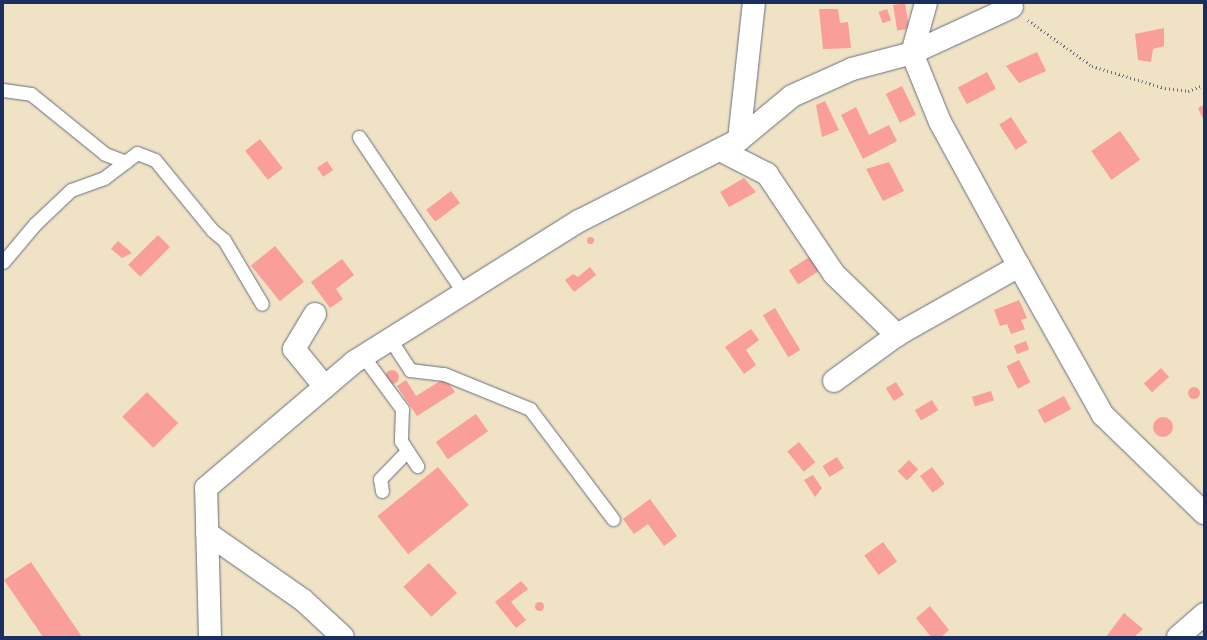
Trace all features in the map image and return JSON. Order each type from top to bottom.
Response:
[{"type":"street","points":[[739,140],[754,3]]},
{"type":"street","points":[[926,3],[912,53],[940,122],[1019,266],[1103,414],[1204,513]]},
{"type":"street","points":[[210,637],[206,488],[325,386],[363,356],[579,221],[739,140],[792,96],[852,69],[912,53],[1012,7]]},
{"type":"street","points":[[720,150],[768,174],[834,274],[897,335]]},
{"type":"street","points":[[834,381],[897,335],[1019,266]]},
{"type":"street","points":[[315,314],[294,349],[325,386]]},
{"type":"street","points":[[207,533],[303,600],[343,637]]},
{"type":"street","points":[[1178,637],[1204,614]]},
{"type":"lane","points":[[3,90],[31,94],[105,154],[126,162]]},
{"type":"lane","points":[[360,137],[464,293]]},
{"type":"lane","points":[[3,262],[35,224],[71,190],[104,178],[137,153],[155,160],[212,230],[224,240],[262,304]]},
{"type":"lane","points":[[390,340],[410,370],[444,374],[530,409],[613,519]]},
{"type":"lane","points":[[363,356],[402,410],[401,441],[417,466]]},
{"type":"lane","points":[[382,491],[380,479],[408,451]]},
{"type":"path","points":[[1012,7],[1092,66],[1165,88],[1188,91],[1204,85]]},
{"type":"building","points":[[905,3],[909,29],[897,31],[893,5]]},
{"type":"building","points":[[819,9],[838,9],[840,23],[848,22],[851,48],[823,49]]},
{"type":"building","points":[[887,9],[891,20],[883,23],[879,12]]},
{"type":"building","points":[[1164,28],[1164,46],[1153,49],[1151,62],[1138,60],[1135,34]]},
{"type":"building","points":[[1037,52],[1046,71],[1019,83],[1006,66]]},
{"type":"building","points":[[987,72],[996,89],[967,104],[958,87]]},
{"type":"building","points":[[902,86],[916,115],[900,123],[886,94]]},
{"type":"building","points":[[825,101],[839,130],[822,137],[816,105]]},
{"type":"building","points":[[1204,105],[1204,121],[1198,108]]},
{"type":"building","points":[[856,107],[869,135],[889,125],[897,141],[863,159],[841,115]]},
{"type":"building","points":[[1011,117],[1027,142],[1016,150],[999,125]]},
{"type":"building","points":[[1120,131],[1140,160],[1111,180],[1091,151]]},
{"type":"building","points":[[260,139],[283,168],[268,180],[245,151]]},
{"type":"building","points":[[327,161],[333,170],[323,177],[317,168]]},
{"type":"building","points":[[889,162],[904,191],[883,201],[866,169]]},
{"type":"building","points":[[744,178],[756,192],[729,207],[720,192]]},
{"type":"building","points":[[451,191],[460,203],[435,222],[426,210]]},
{"type":"building","points":[[158,235],[170,247],[140,277],[128,265]]},
{"type":"building","points":[[590,237],[593,240],[590,243],[587,240]]},
{"type":"building","points":[[118,241],[132,253],[122,258],[111,249]]},
{"type":"building","points":[[275,246],[304,282],[280,301],[251,266]]},
{"type":"building","points":[[814,254],[823,268],[798,285],[789,270]]},
{"type":"building","points":[[342,259],[354,275],[336,289],[343,299],[330,308],[311,282]]},
{"type":"building","points":[[590,267],[596,275],[574,292],[565,280],[573,274],[578,277]]},
{"type":"building","points":[[1019,300],[1027,318],[1021,320],[1025,329],[1011,334],[1007,324],[1000,326],[994,310]]},
{"type":"building","points":[[775,308],[800,350],[788,357],[763,315]]},
{"type":"building","points":[[751,329],[759,340],[746,350],[756,365],[744,374],[725,347]]},
{"type":"building","points":[[1026,341],[1029,349],[1017,354],[1014,346]]},
{"type":"building","points":[[1019,360],[1030,382],[1018,389],[1007,366]]},
{"type":"building","points":[[1161,368],[1169,377],[1152,392],[1144,383]]},
{"type":"building","points":[[392,370],[397,372],[399,377],[397,382],[392,384],[387,382],[385,377],[387,372]]},
{"type":"building","points":[[445,378],[455,392],[417,416],[397,386],[406,380],[416,396]]},
{"type":"building","points":[[896,382],[904,395],[894,401],[886,388]]},
{"type":"building","points":[[1194,387],[1198,389],[1200,393],[1198,397],[1194,399],[1190,397],[1188,393],[1190,389]]},
{"type":"building","points":[[991,391],[994,401],[975,406],[972,397]]},
{"type":"building","points":[[147,392],[178,423],[153,448],[122,417]]},
{"type":"building","points":[[1064,396],[1071,409],[1045,423],[1038,410]]},
{"type":"building","points":[[932,400],[938,410],[921,421],[915,410]]},
{"type":"building","points":[[476,414],[488,431],[448,459],[436,442]]},
{"type":"building","points":[[1159,417],[1167,417],[1173,423],[1173,431],[1167,437],[1159,437],[1153,431],[1153,423]]},
{"type":"building","points":[[799,442],[815,462],[804,472],[787,451]]},
{"type":"building","points":[[837,457],[844,468],[829,477],[823,466]]},
{"type":"building","points":[[909,460],[918,469],[907,481],[898,471]]},
{"type":"building","points":[[438,467],[469,505],[408,554],[377,516]]},
{"type":"building","points":[[932,467],[945,484],[933,493],[920,476]]},
{"type":"building","points":[[813,475],[822,488],[815,497],[804,480]]},
{"type":"building","points":[[650,499],[677,536],[664,546],[648,524],[634,534],[623,519]]},
{"type":"building","points":[[883,542],[897,561],[878,575],[864,556]]},
{"type":"building","points":[[31,562],[82,637],[43,637],[4,580]]},
{"type":"building","points":[[429,563],[457,593],[431,617],[403,587]]},
{"type":"building","points":[[521,581],[528,589],[511,602],[526,620],[516,628],[495,602]]},
{"type":"building","points":[[539,601],[544,606],[539,611],[534,606]]},
{"type":"building","points":[[930,606],[949,630],[941,637],[931,637],[916,618]]},
{"type":"building","points":[[1124,613],[1143,629],[1134,637],[1106,637]]}]
